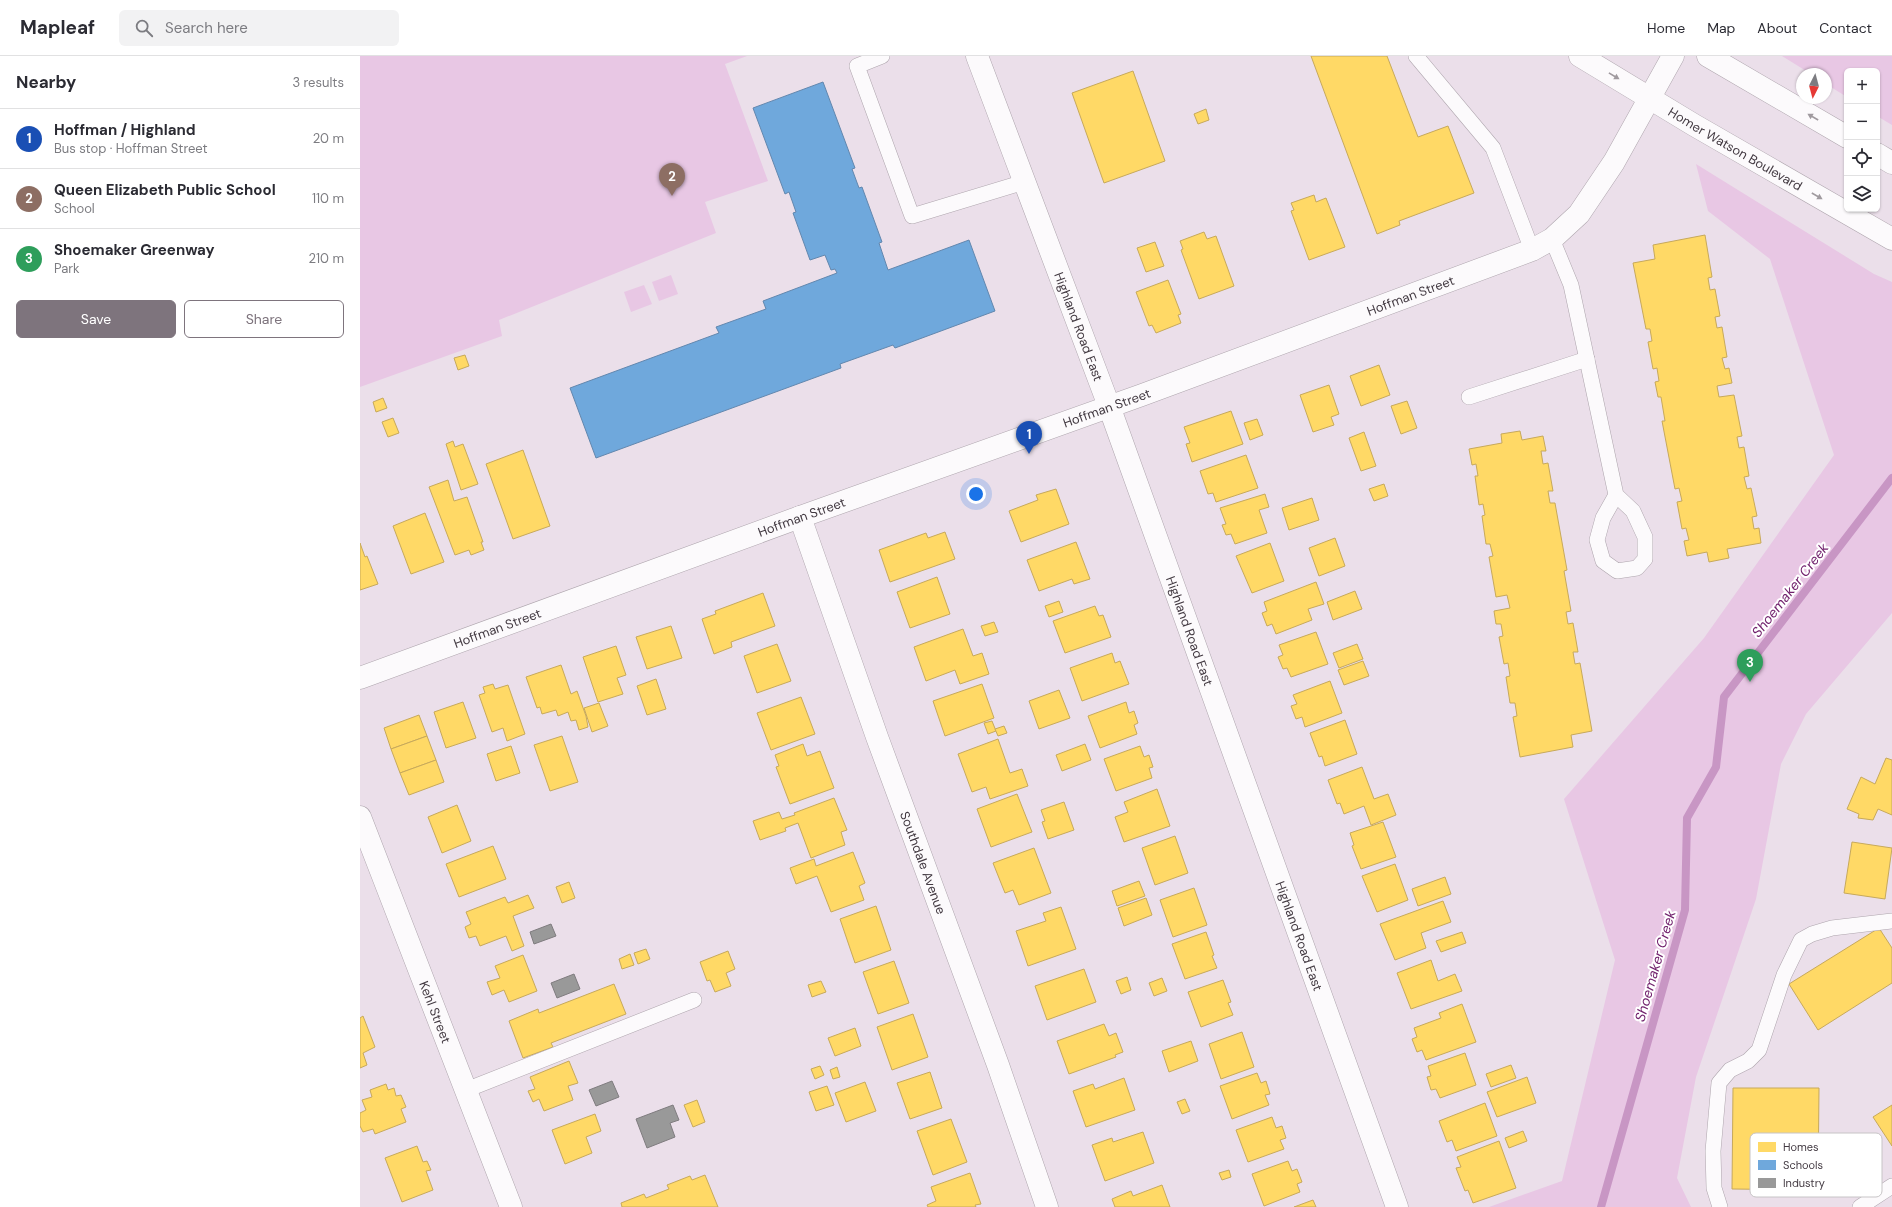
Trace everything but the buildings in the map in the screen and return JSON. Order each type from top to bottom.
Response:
[{"type":"street","name":"Highland Road East","points":[[977,56],[1109,406],[1397,1207]]},
{"type":"street","name":"Homer Watson Boulevard","points":[[1580,56],[1892,239]]},
{"type":"street","name":"Hoffman Street","points":[[360,678],[1109,406],[1532,250],[1552,239],[1580,214],[1614,162],[1673,56]]},
{"type":"street","points":[[1708,56],[1844,135]]},
{"type":"street","points":[[1880,156],[1892,163]]},
{"type":"street","name":"Southdale Avenue","points":[[800,518],[877,737],[998,1065],[1047,1207]]},
{"type":"street","name":"Kehl Street","points":[[360,817],[511,1207]]},
{"type":"lane","points":[[882,56],[857,66],[912,216],[1024,182]]},
{"type":"lane","points":[[1416,56],[1493,148],[1532,250]]},
{"type":"lane","points":[[1552,239],[1571,285],[1573,326],[1587,359],[1616,495],[1633,511],[1645,537],[1645,559],[1637,568],[1617,571],[1603,560],[1597,540],[1602,518],[1616,495]]},
{"type":"lane","points":[[1469,397],[1587,359]]},
{"type":"lane","points":[[1720,1207],[1714,1188],[1713,1152],[1719,1083],[1730,1070],[1748,1062],[1759,1050],[1784,975],[1801,940],[1812,934],[1832,928],[1892,921]]},
{"type":"lane","points":[[466,1090],[694,1000]]},
{"type":"lane","points":[[1882,1193],[1892,1186]]},
{"type":"lane","points":[[1860,1207],[1875,1197]]},
{"type":"shaded area","points":[[360,56],[747,56],[725,64],[768,181],[705,202],[716,233],[499,320],[502,336],[360,387]]},
{"type":"shaded area","points":[[1782,56],[1892,56],[1892,125],[1880,118],[1880,68],[1844,68],[1844,95],[1832,88],[1832,68],[1801,68]]},
{"type":"shaded area","points":[[1696,164],[1874,274],[1892,282],[1892,613],[1806,714],[1781,764],[1756,899],[1696,1077],[1677,1178],[1691,1207],[1489,1207],[1562,1181],[1615,960],[1564,799],[1704,638],[1834,455],[1770,259],[1708,211]]},
{"type":"shaded area","points":[[671,275],[678,294],[659,301],[652,282]]},
{"type":"shaded area","points":[[644,285],[652,304],[631,312],[624,292]]},
{"type":"waterway","name":"Shoemaker Creek","points":[[1601,1207],[1685,910],[1687,818],[1716,767],[1724,697],[1892,478]]},
{"type":"place","name":"Queen Elizabeth Public School","points":[[672,196]]},
{"type":"place","name":"Hoffman / Highland","points":[[1029,454]]},
{"type":"place","name":"Shoemaker Greenway","points":[[1750,682]]}]
